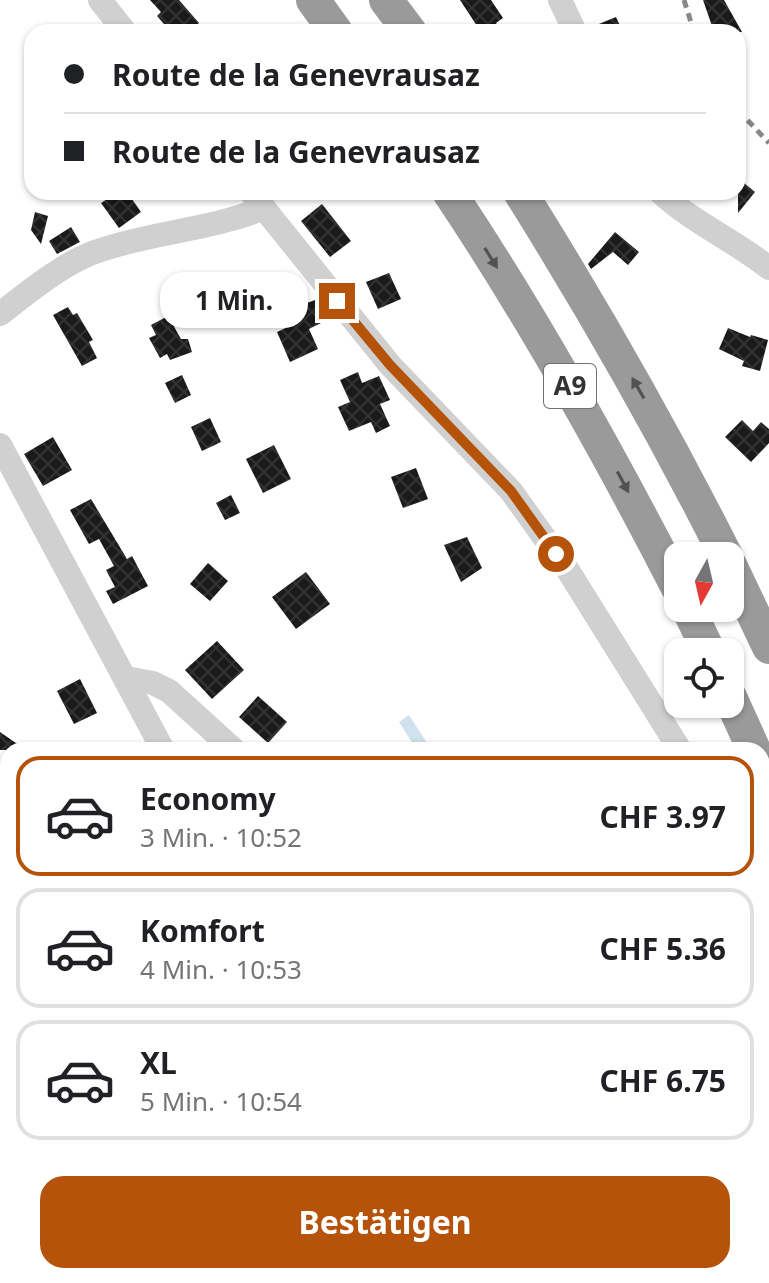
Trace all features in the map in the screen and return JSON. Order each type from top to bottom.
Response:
[{"type":"highway","points":[[313,0],[330,24]]},
{"type":"highway","points":[[386,0],[404,24]]},
{"type":"highway","name":"A9","points":[[454,200],[557,364],[664,561]]},
{"type":"highway","name":"A9","points":[[525,200],[636,384],[719,542]]},
{"type":"highway","points":[[744,594],[769,647]]},
{"type":"highway","points":[[740,718],[750,742]]},
{"type":"street","points":[[100,0],[119,24]]},
{"type":"street","points":[[560,0],[571,24]]},
{"type":"street","points":[[0,314],[42,282],[95,251],[172,231],[234,220],[258,200],[390,365],[511,491],[569,572],[675,742]]},
{"type":"street","points":[[668,200],[769,268]]},
{"type":"street","points":[[0,445],[159,742]]},
{"type":"street","points":[[126,678],[153,683],[169,691],[225,742]]},
{"type":"water","points":[[409,715],[426,742],[412,742],[399,722]]},
{"type":"building","points":[[150,0],[179,0],[199,23],[164,24],[157,16],[161,12]]},
{"type":"building","points":[[460,0],[491,0],[503,18],[497,24],[476,24]]},
{"type":"building","points":[[703,0],[724,0],[738,24],[711,24]]},
{"type":"building","points":[[616,17],[619,24],[599,24]]},
{"type":"building","points":[[746,185],[755,192],[738,213],[738,200],[746,200]]},
{"type":"building","points":[[106,200],[133,200],[141,212],[119,228],[101,203]]},
{"type":"building","points":[[322,204],[351,241],[330,257],[301,221]]},
{"type":"building","points":[[35,212],[48,216],[41,244],[31,230]]},
{"type":"building","points":[[71,227],[80,242],[57,254],[49,241]]},
{"type":"building","points":[[615,232],[639,252],[628,265],[613,252],[591,269],[588,264]]},
{"type":"building","points":[[389,273],[401,299],[378,309],[366,282]]},
{"type":"building","points":[[298,284],[307,303],[315,300],[325,321],[309,329],[318,349],[290,362],[277,332],[290,326],[276,295]]},
{"type":"building","points":[[68,307],[73,315],[77,313],[93,340],[89,342],[97,358],[82,366],[53,315]]},
{"type":"building","points":[[168,316],[181,339],[188,339],[192,352],[170,360],[167,354],[160,358],[149,338],[156,335],[151,325]]},
{"type":"building","points":[[728,328],[768,340],[760,371],[742,366],[744,361],[719,349]]},
{"type":"building","points":[[358,372],[362,383],[379,376],[390,400],[380,404],[390,426],[376,433],[371,422],[349,431],[338,407],[350,402],[340,380]]},
{"type":"building","points":[[182,375],[191,395],[175,403],[165,383]]},
{"type":"building","points":[[210,418],[221,442],[202,451],[191,427]]},
{"type":"building","points":[[742,420],[753,431],[761,422],[769,429],[769,443],[751,462],[725,437]]},
{"type":"building","points":[[53,437],[72,470],[43,486],[24,454]]},
{"type":"building","points":[[274,445],[291,479],[263,493],[246,459]]},
{"type":"building","points":[[416,468],[428,499],[403,508],[391,477]]},
{"type":"building","points":[[231,495],[240,513],[225,520],[216,503]]},
{"type":"building","points":[[91,499],[127,559],[132,556],[148,586],[113,604],[106,591],[115,587],[106,570],[114,566],[99,539],[89,544],[70,510]]},
{"type":"building","points":[[467,537],[482,568],[461,582],[444,545]]},
{"type":"building","points":[[208,563],[228,581],[210,601],[190,584]]},
{"type":"building","points":[[306,572],[330,604],[296,629],[272,597]]},
{"type":"building","points":[[217,641],[244,670],[212,699],[185,670]]},
{"type":"building","points":[[80,679],[97,713],[74,724],[57,691]]},
{"type":"building","points":[[258,696],[287,722],[267,742],[239,717]]},
{"type":"building","points":[[0,732],[14,742],[0,742]]},
{"type":"railway","points":[[684,0],[692,24]]},
{"type":"railway","points":[[746,119],[769,143]]},
{"type":"route","points":[[337,301],[390,365],[511,491],[556,554]]}]
